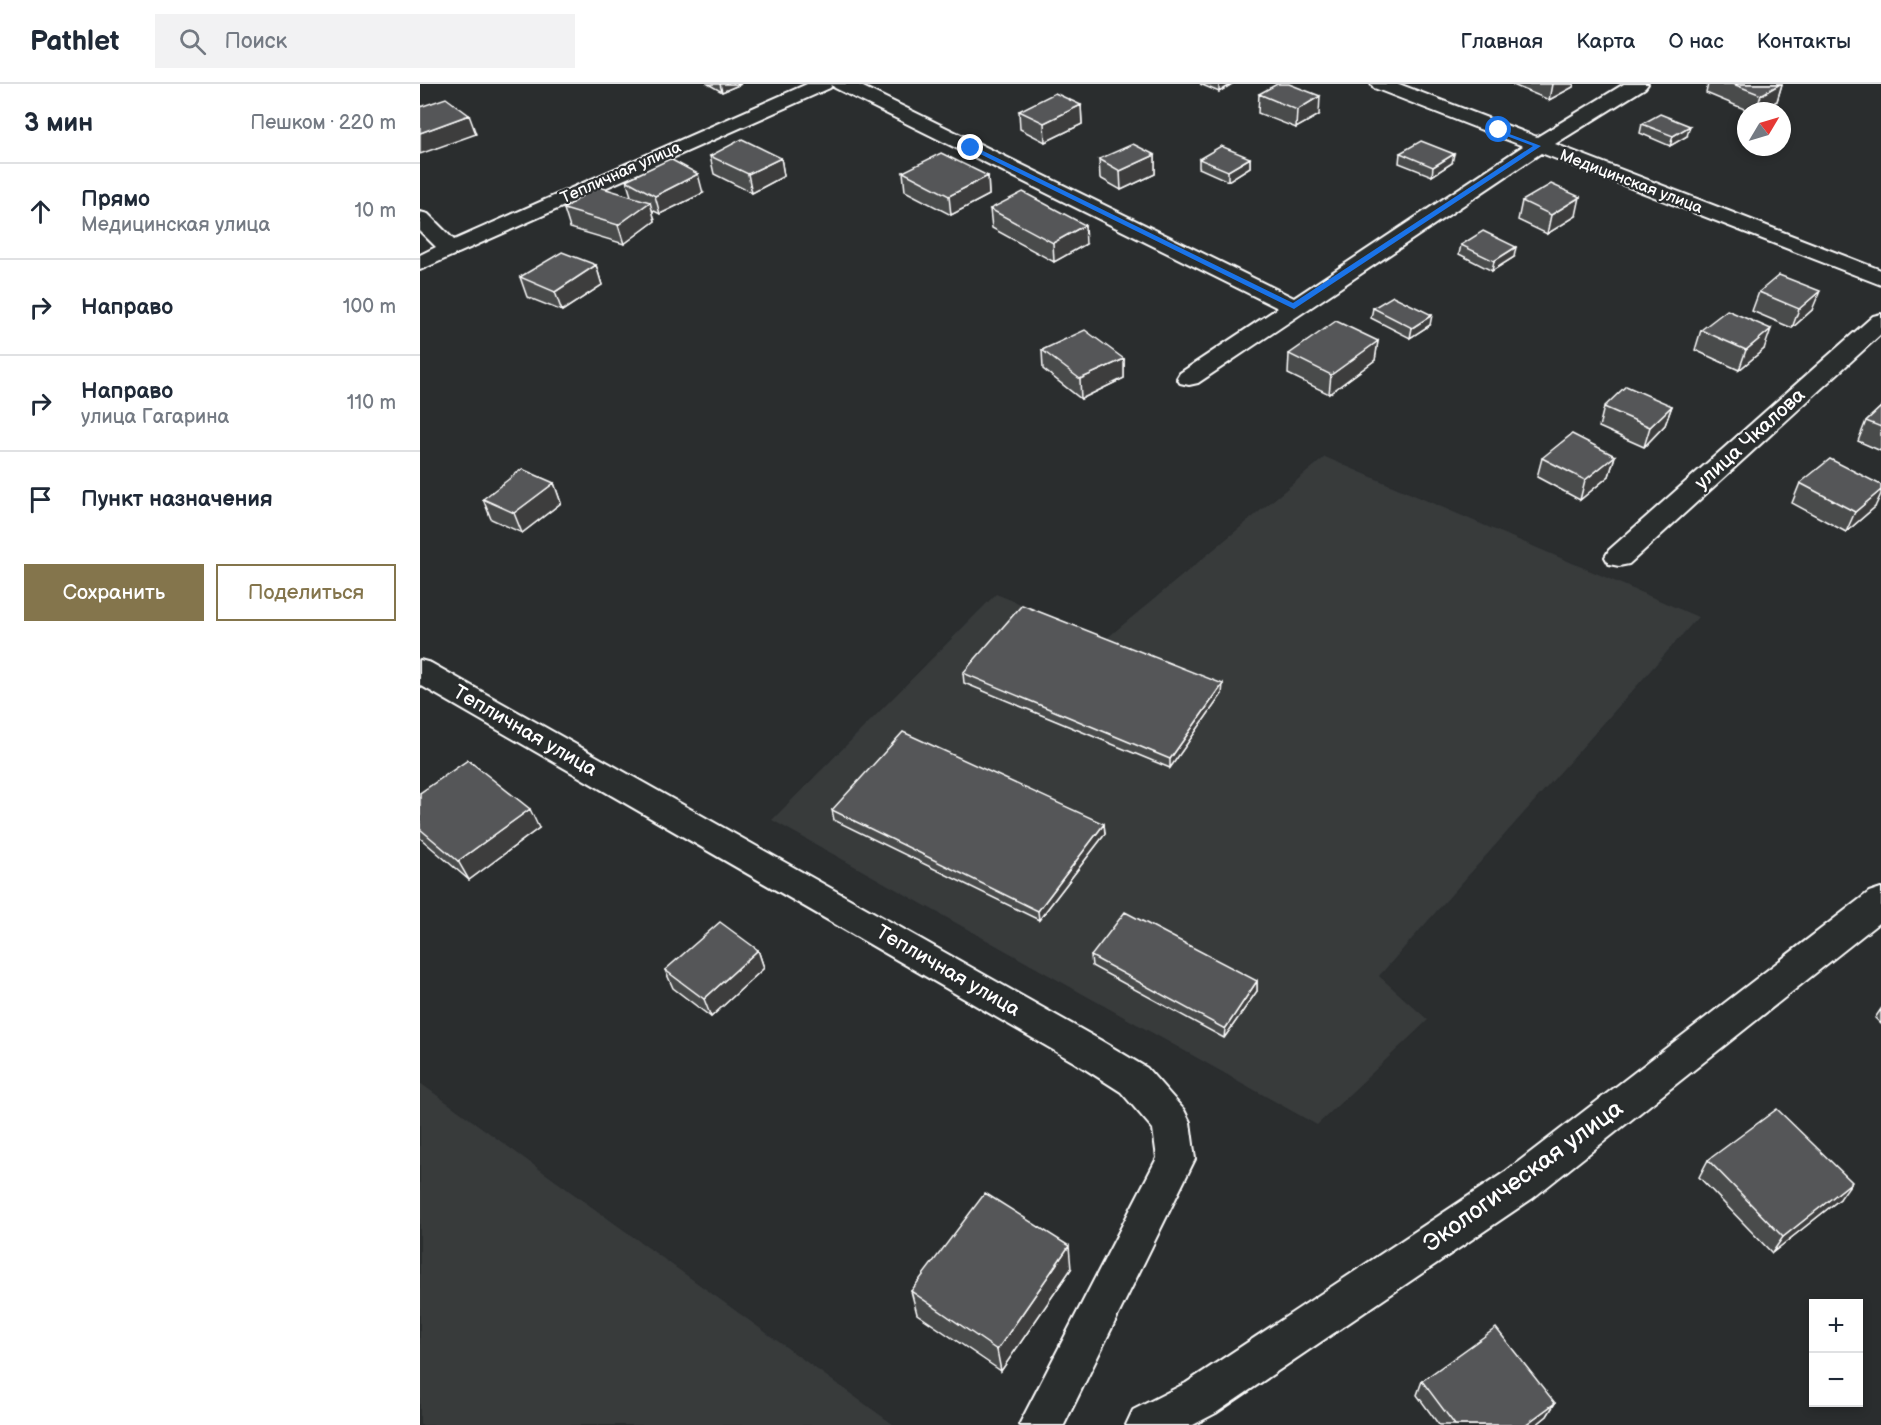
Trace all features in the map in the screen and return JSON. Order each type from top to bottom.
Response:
[{"type":"street","name":"Тепличная улица","points":[[420,263],[823,84]]},
{"type":"street","points":[[842,84],[1294,306]]},
{"type":"street","name":"Медицинская улица","points":[[1381,84],[1881,278]]},
{"type":"street","points":[[1189,378],[1294,306],[1538,146],[1638,84]]},
{"type":"street","points":[[420,219],[451,249]]},
{"type":"street","name":"улица Чкалова","points":[[1619,557],[1881,321]]},
{"type":"street","name":"Тепличная улица","points":[[420,671],[1087,1051],[1134,1080],[1171,1122],[1176,1159],[1041,1425]]},
{"type":"street","name":"Экологическая улица","points":[[1148,1425],[1201,1398],[1519,1185],[1881,902]]},
{"type":"shaded area","points":[[1325,457],[1698,617],[1379,976],[1428,1020],[1317,1125],[772,820],[996,594],[1107,638]]},
{"type":"shaded area","points":[[420,1083],[894,1425],[420,1425]]},
{"type":"building","points":[[1277,84],[1289,84],[1320,96],[1297,110],[1259,94]]},
{"type":"building","points":[[1733,84],[1780,84],[1761,95]]},
{"type":"building","points":[[1055,93],[1081,105],[1044,123],[1019,111]]},
{"type":"building","points":[[446,98],[469,115],[420,133],[420,107]]},
{"type":"building","points":[[1660,114],[1690,126],[1673,136],[1642,124]]},
{"type":"building","points":[[742,139],[781,158],[748,174],[710,156]]},
{"type":"building","points":[[1421,141],[1454,154],[1433,167],[1400,153]]},
{"type":"building","points":[[1133,144],[1155,155],[1120,171],[1099,159]]},
{"type":"building","points":[[1221,146],[1250,158],[1228,171],[1199,159]]},
{"type":"building","points":[[941,153],[988,176],[949,196],[903,172]]},
{"type":"building","points":[[670,159],[698,174],[655,196],[626,180]]},
{"type":"building","points":[[1551,184],[1580,197],[1551,215],[1522,201]]},
{"type":"building","points":[[596,186],[650,202],[618,225],[564,209]]},
{"type":"building","points":[[1023,192],[1085,225],[1053,243],[990,209]]},
{"type":"building","points":[[1483,231],[1516,247],[1494,261],[1461,245]]},
{"type":"building","points":[[562,252],[596,265],[555,292],[520,277]]},
{"type":"building","points":[[1779,275],[1820,291],[1799,309],[1759,292]]},
{"type":"building","points":[[1393,296],[1432,315],[1412,328],[1373,308]]},
{"type":"building","points":[[1727,310],[1771,329],[1746,350],[1701,330]]},
{"type":"building","points":[[1336,321],[1378,341],[1331,375],[1289,354]]},
{"type":"building","points":[[1085,330],[1124,359],[1080,379],[1042,350]]},
{"type":"building","points":[[1626,386],[1672,406],[1650,427],[1604,407]]},
{"type":"building","points":[[1881,407],[1881,427],[1866,421]]},
{"type":"building","points":[[1572,434],[1615,456],[1585,480],[1542,458]]},
{"type":"building","points":[[1830,459],[1881,485],[1881,490],[1855,512],[1800,483]]},
{"type":"building","points":[[522,469],[554,483],[514,513],[483,499]]},
{"type":"building","points":[[1022,605],[1223,684],[1170,759],[963,673]]},
{"type":"building","points":[[903,732],[1104,824],[1038,911],[832,810]]},
{"type":"building","points":[[468,760],[530,809],[458,861],[420,829],[420,793]]},
{"type":"building","points":[[1125,912],[1257,981],[1225,1029],[1091,956]]},
{"type":"building","points":[[720,922],[758,950],[704,999],[665,970]]},
{"type":"building","points":[[1777,1109],[1852,1182],[1783,1237],[1708,1160]]},
{"type":"building","points":[[985,1193],[1069,1246],[997,1350],[911,1291]]},
{"type":"building","points":[[1496,1328],[1555,1403],[1525,1425],[1455,1425],[1422,1381]]},
{"type":"route","points":[[971,148],[1294,306],[1538,146],[1499,130]]}]
